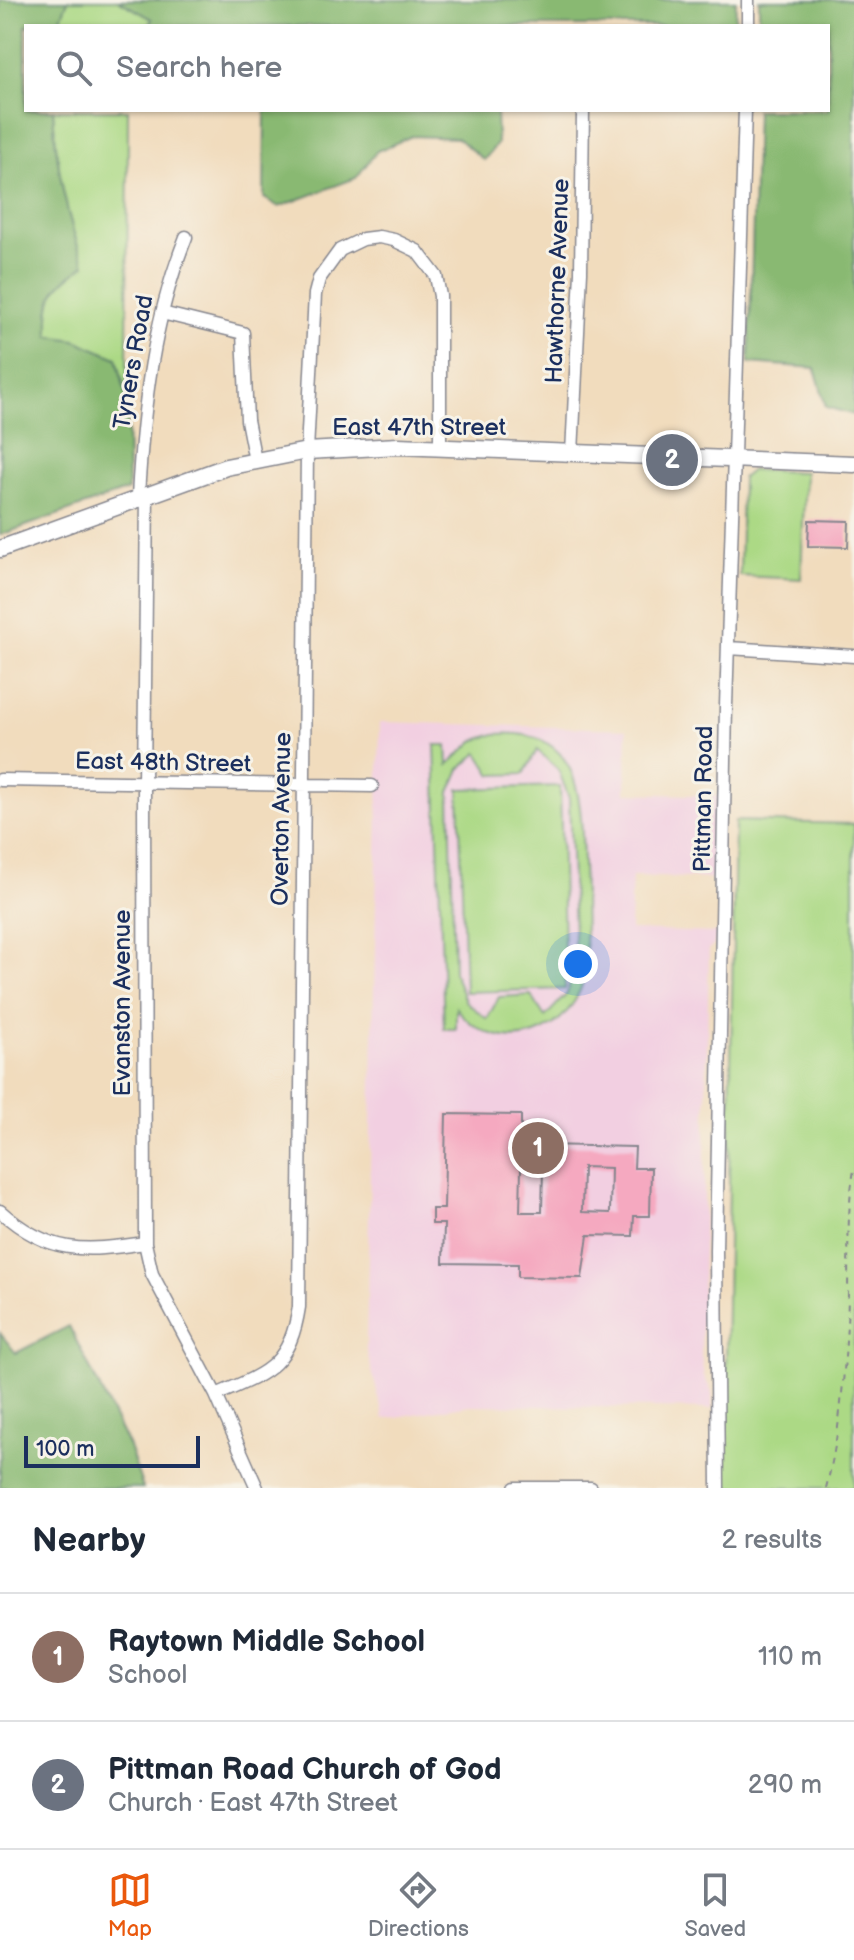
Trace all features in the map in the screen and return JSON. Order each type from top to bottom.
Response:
[{"type":"main road","name":"East 47th Street","points":[[0,549],[143,495],[255,461],[307,451],[398,446],[854,464]]},
{"type":"street","points":[[748,0],[748,24]]},
{"type":"street","name":"Hawthorne Avenue","points":[[572,453],[581,272],[583,112]]},
{"type":"street","name":"Pittman Road","points":[[718,1488],[716,1251],[728,648],[745,112]]},
{"type":"street","name":"Tyners Road","points":[[143,495],[142,422],[171,274],[186,237]]},
{"type":"street","name":"Overton Avenue","points":[[216,1395],[275,1367],[295,1336],[299,1307],[307,451],[319,279],[340,250],[363,239],[379,237],[408,245],[428,262],[436,276],[440,296],[440,447]]},
{"type":"street","points":[[162,313],[243,333],[247,420],[255,461]]},
{"type":"street","name":"Evanston Avenue","points":[[143,495],[145,1243],[152,1274],[216,1395],[257,1488]]},
{"type":"street","points":[[728,648],[854,656]]},
{"type":"street","name":"East 48th Street","points":[[0,780],[372,786]]},
{"type":"street","points":[[0,1211],[34,1237],[60,1248],[94,1249],[145,1243]]},
{"type":"street","points":[[515,1488],[591,1488]]},
{"type":"path","points":[[826,1488],[843,1393],[847,1221],[854,1170]]},
{"type":"shaded area","points":[[380,722],[627,729],[626,793],[720,796],[719,879],[632,876],[630,930],[717,933],[714,945],[709,949],[701,1355],[704,1376],[712,1392],[712,1409],[470,1405],[384,1419],[366,1348]]},
{"type":"green space","points":[[0,0],[68,0],[59,24],[24,24],[24,112],[53,112],[63,189],[85,265],[65,280],[54,294],[49,311],[49,336],[75,340],[117,358],[127,400],[128,490],[0,535]]},
{"type":"green space","points":[[68,0],[118,0],[152,19],[150,24],[59,24]]},
{"type":"green space","points":[[118,0],[736,0],[735,24],[150,24],[152,19]]},
{"type":"green space","points":[[759,0],[854,0],[854,415],[826,407],[815,368],[749,363],[756,112],[830,112],[830,24],[759,24]]},
{"type":"green space","points":[[53,112],[128,112],[127,400],[117,358],[49,337],[49,311],[54,294],[65,280],[85,265],[72,227],[56,150]]},
{"type":"green space","points":[[265,112],[496,112],[497,144],[484,160],[457,138],[412,136],[377,151],[356,178],[279,207],[264,198]]},
{"type":"green space","points":[[752,470],[805,472],[801,579],[740,576],[742,478]]},
{"type":"green space","points":[[495,734],[524,735],[546,742],[561,755],[571,772],[581,815],[586,967],[580,991],[568,1010],[553,1025],[534,1034],[514,1038],[494,1035],[474,1025],[456,1008],[456,1029],[444,1029],[435,745],[447,745],[448,765],[474,741]],"holes":[[[537,750],[558,769],[569,798],[575,962],[567,994],[545,1017],[531,995],[499,997],[487,1019],[465,1001],[454,972],[450,792],[460,769],[478,753],[492,775],[524,774]]]},
{"type":"green space","points":[[560,786],[565,989],[465,992],[459,789]]},
{"type":"green space","points":[[735,821],[854,824],[854,1488],[724,1488]]},
{"type":"green space","points":[[69,1326],[129,1447],[143,1488],[0,1488],[0,1333],[16,1353]]},
{"type":"building","points":[[809,520],[849,521],[848,547],[808,546]]},
{"type":"building","points":[[446,1114],[521,1115],[521,1159],[544,1159],[544,1145],[635,1147],[634,1168],[651,1168],[650,1216],[634,1216],[633,1236],[588,1235],[582,1278],[518,1277],[518,1264],[443,1263],[444,1224],[432,1224],[432,1209],[444,1209]],"holes":[[[583,1167],[611,1168],[610,1213],[582,1212]],[[521,1168],[543,1168],[542,1212],[520,1212]]]},
{"type":"place","name":"Pittman Road Church of God","points":[[672,460]]},
{"type":"place","name":"Raytown Middle School","points":[[538,1148]]}]
